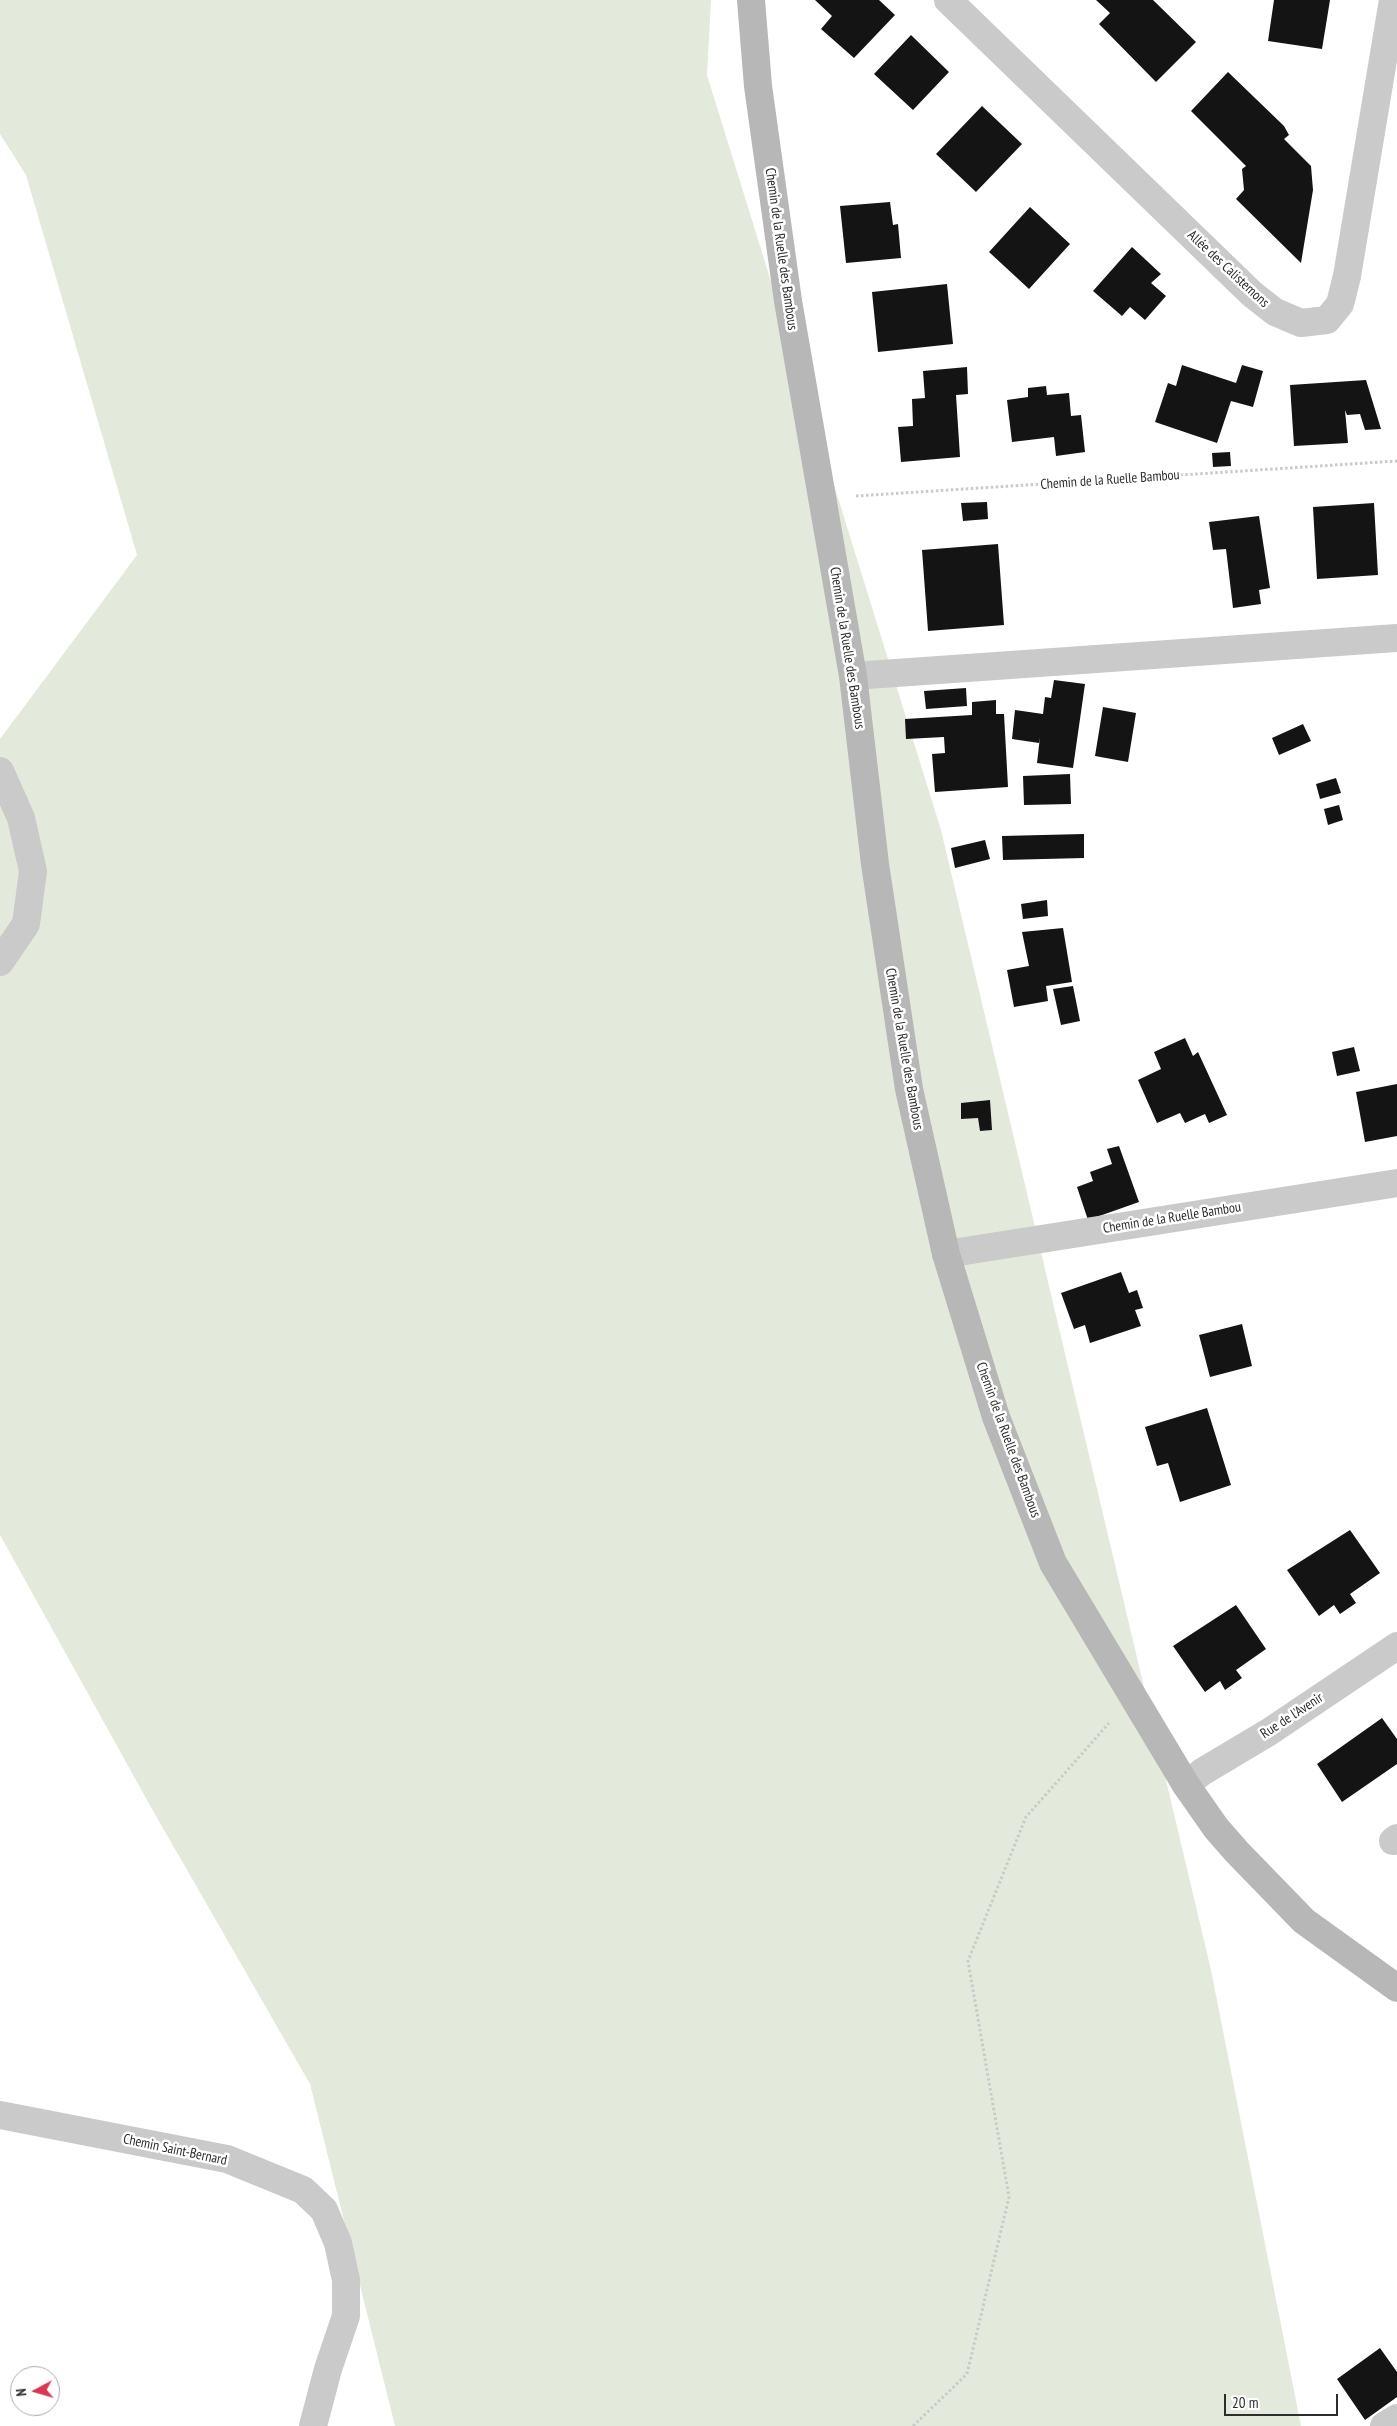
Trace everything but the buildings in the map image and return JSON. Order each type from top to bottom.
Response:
[{"type":"street","name":"Chemin de la Ruelle des Bambous","points":[[750,0],[758,86],[788,301],[853,676],[875,864],[908,1089],[946,1254],[996,1417],[1053,1563],[1186,1785],[1216,1828],[1304,1921],[1397,1988]]},
{"type":"street","name":"Allée des Calistemons","points":[[948,0],[1252,294],[1275,312],[1301,323],[1327,320],[1340,304],[1347,276],[1393,0]]},
{"type":"street","points":[[853,676],[1397,638]]},
{"type":"street","points":[[0,772],[21,818],[33,871],[26,924],[0,962]]},
{"type":"street","name":"Chemin de la Ruelle Bambou","points":[[946,1254],[1397,1182]]},
{"type":"street","name":"Rue de l'Avenir","points":[[1186,1785],[1202,1772],[1269,1732],[1397,1646]]},
{"type":"street","name":"Chemin Saint-Bernard","points":[[0,2115],[227,2159],[303,2190],[324,2210],[340,2252],[346,2280],[346,2316],[328,2369],[313,2426]]},
{"type":"street","points":[[1384,2426],[1397,2418]]},
{"type":"path","name":"Chemin de la Ruelle Bambou","points":[[823,498],[1397,461]]},
{"type":"path","points":[[913,2426],[967,2374],[1009,2197],[968,1961],[1026,1817],[1133,1696]]},
{"type":"green space","points":[[0,0],[711,0],[707,75],[941,830],[1211,1970],[1301,2426],[395,2426],[310,2084],[152,1809],[0,1535],[0,739],[137,555],[26,175],[0,134]]}]
